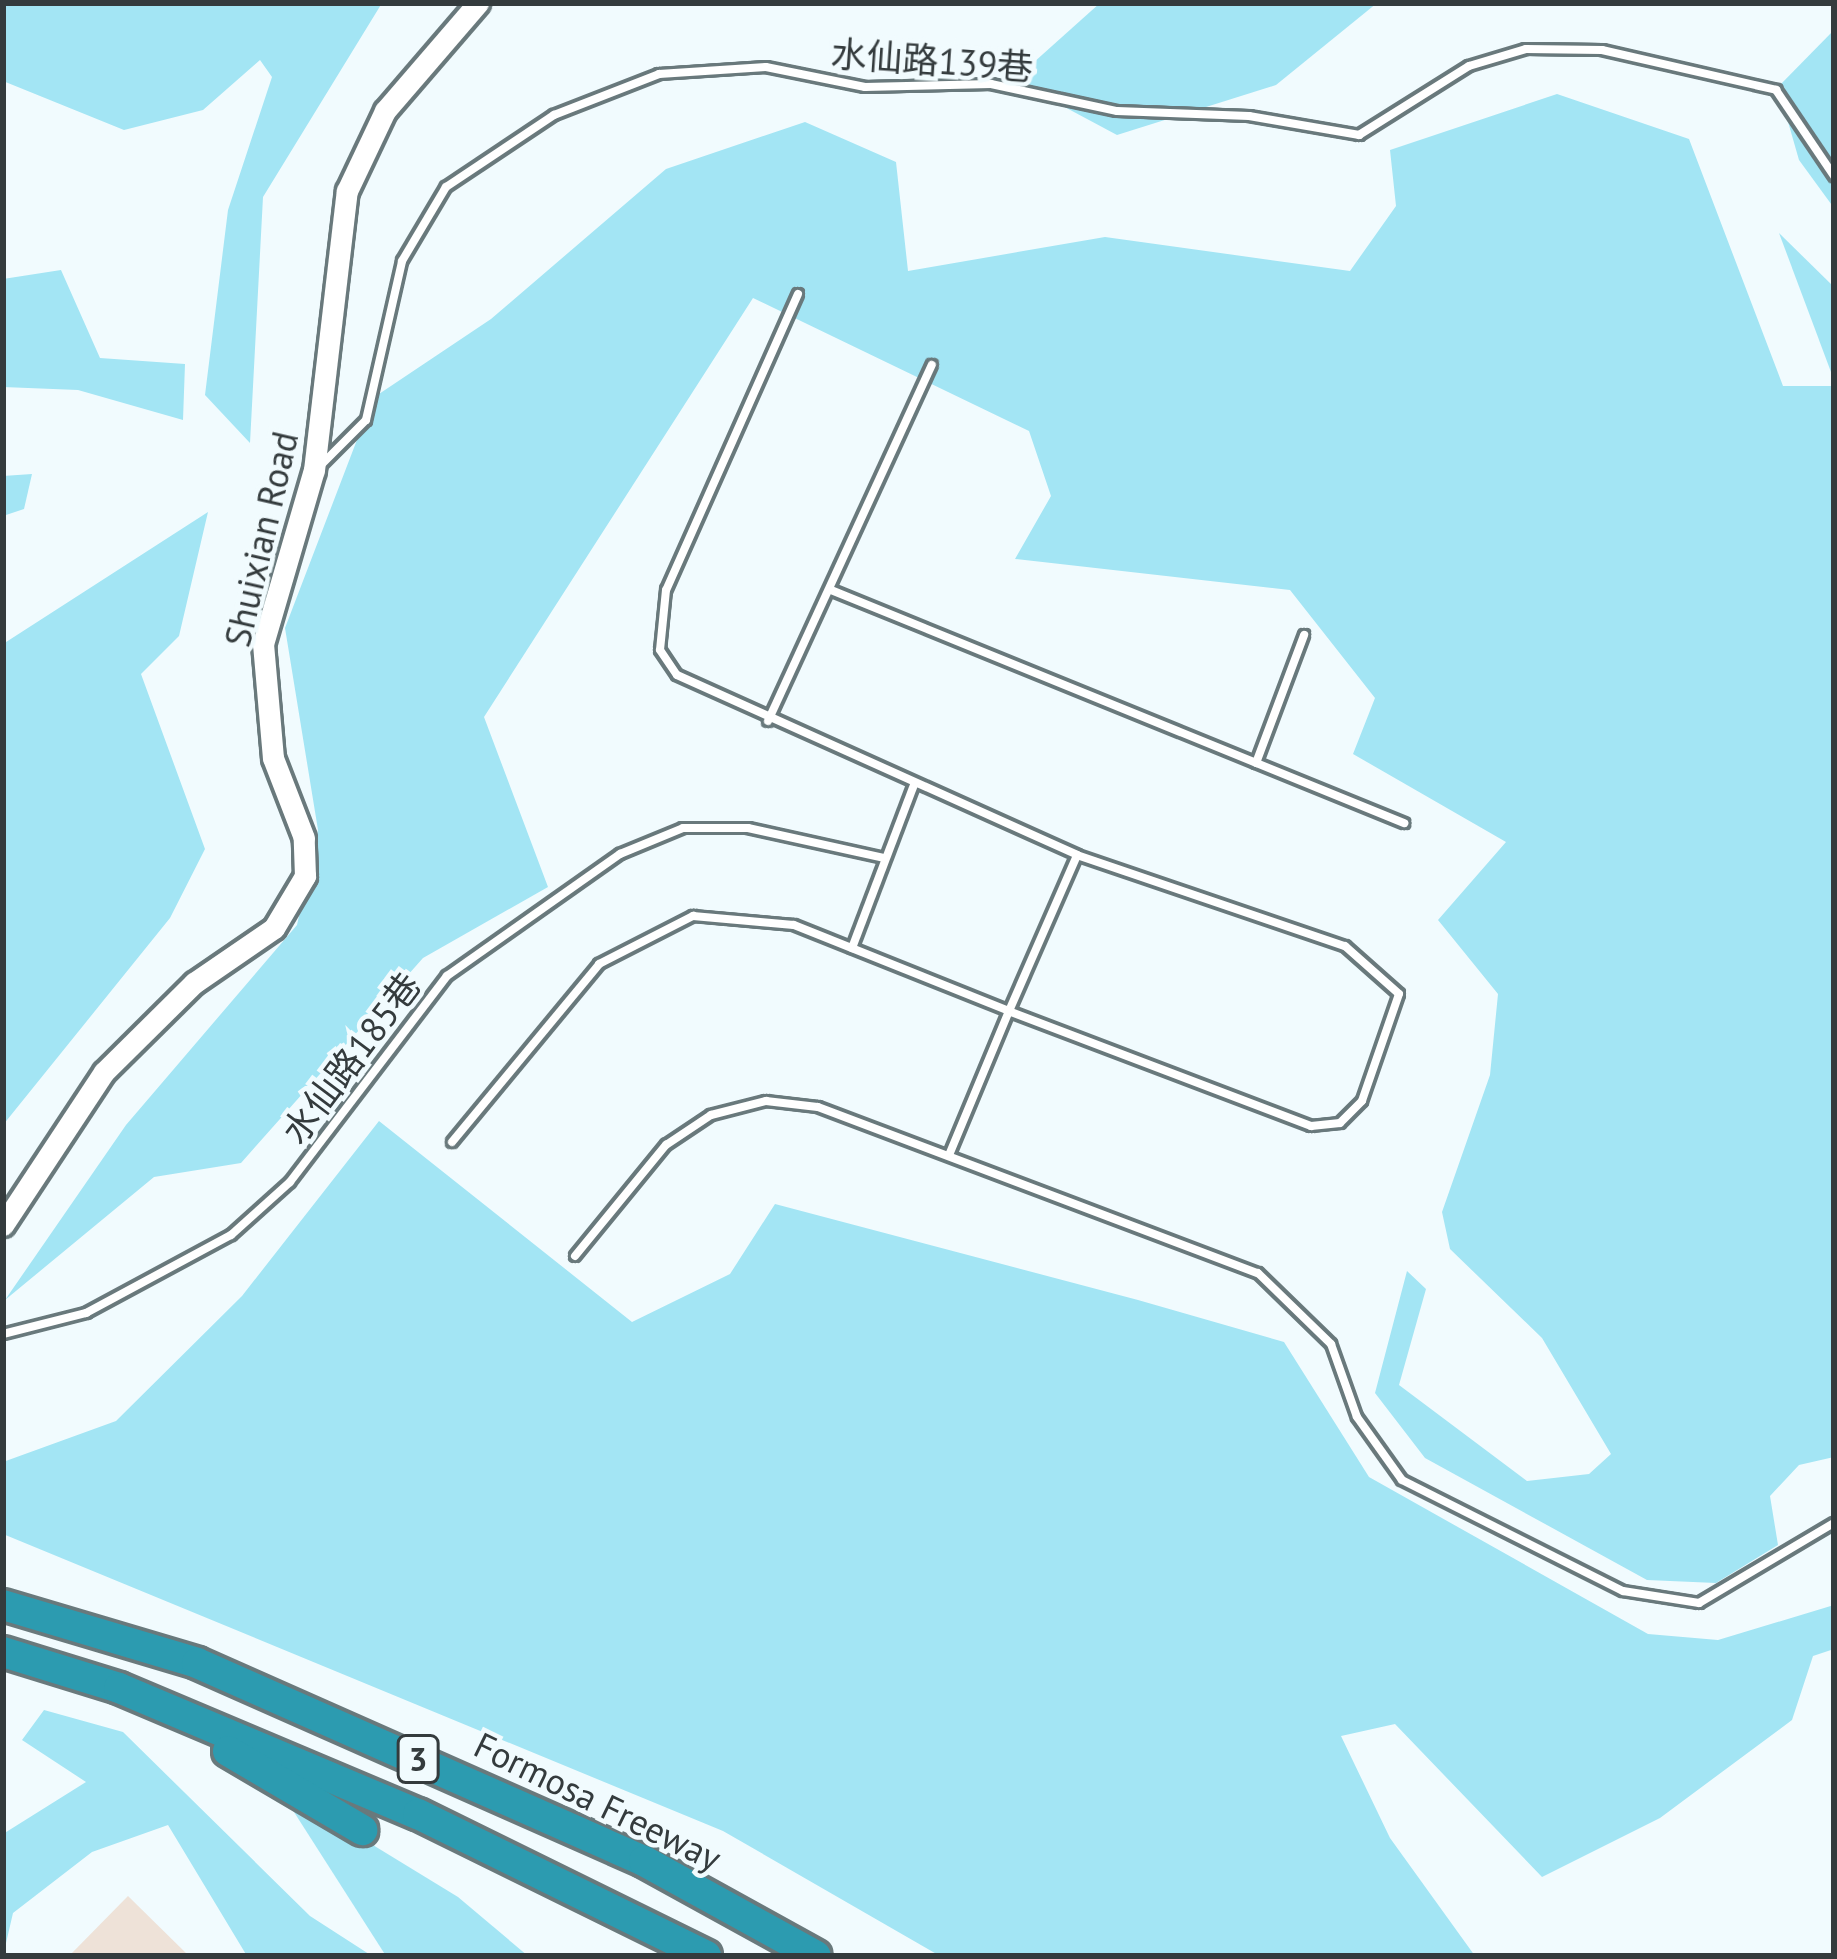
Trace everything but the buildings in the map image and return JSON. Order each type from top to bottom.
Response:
[{"type":"highway","name":"Formosa Freeway","points":[[3,1604],[217,1672],[644,1861],[816,1956]]},
{"type":"highway","name":"3","points":[[3,1652],[119,1688],[418,1814],[706,1956]]},
{"type":"highway","points":[[119,1688],[362,1829]]},
{"type":"street","name":"Shuixian Road","points":[[3,1225],[146,1026],[292,910],[304,838],[273,758],[263,644],[314,470],[347,191],[385,111],[478,3]]},
{"type":"lane","name":"水仙路139巷","points":[[314,470],[367,420],[402,261],[446,187],[554,115],[659,74],[766,67],[865,87],[992,83],[1117,111],[1249,116],[1359,136],[1469,66],[1526,49],[1602,50],[1776,90],[1834,176]]},
{"type":"lane","points":[[452,1142],[599,964],[646,932],[744,915],[852,947],[1311,1126],[1340,1123],[1362,1101],[1399,994],[1388,975],[1345,946],[1077,855],[768,721],[677,675],[656,622],[797,293]]},
{"type":"lane","points":[[768,721],[932,365]]},
{"type":"lane","points":[[831,590],[1403,823]]},
{"type":"lane","points":[[1256,763],[1304,635]]},
{"type":"lane","points":[[852,947],[914,785]]},
{"type":"lane","name":"水仙路185巷","points":[[3,1334],[86,1312],[232,1235],[290,1182],[447,976],[620,854],[683,828],[748,828],[885,858]]},
{"type":"lane","points":[[949,1155],[1077,855]]},
{"type":"lane","points":[[575,1256],[666,1145],[711,1114],[766,1102],[818,1107],[1258,1273],[1331,1344],[1357,1417],[1402,1480],[1622,1591],[1700,1604],[1834,1523]]},
{"type":"shaded area","points":[[3,3],[382,3],[263,197],[250,443],[205,395],[228,210],[272,77],[260,60],[203,110],[124,130],[3,81]]},
{"type":"shaded area","points":[[1100,3],[1377,3],[1276,85],[1117,135],[1014,80]]},
{"type":"shaded area","points":[[1834,30],[1834,208],[1799,160],[1778,87]]},
{"type":"shaded area","points":[[1557,94],[1689,139],[1783,386],[1834,386],[1834,1457],[1799,1465],[1770,1496],[1778,1545],[1716,1583],[1647,1580],[1425,1458],[1375,1393],[1407,1271],[1426,1289],[1399,1385],[1527,1481],[1589,1474],[1611,1454],[1542,1338],[1450,1249],[1442,1212],[1490,1075],[1498,994],[1438,920],[1506,842],[1353,754],[1375,698],[1290,590],[1015,559],[1051,496],[1029,431],[753,298],[484,717],[548,887],[423,958],[241,1163],[154,1177],[5,1300],[126,1125],[297,925],[318,830],[285,628],[373,398],[491,319],[666,169],[805,122],[896,162],[908,271],[1105,237],[1350,271],[1396,206],[1390,150]]},
{"type":"shaded area","points":[[1779,233],[1834,287],[1834,380]]},
{"type":"shaded area","points":[[61,270],[100,358],[185,364],[183,420],[78,390],[3,387],[3,279]]},
{"type":"shaded area","points":[[32,474],[24,509],[3,516],[3,476]]},
{"type":"shaded area","points":[[208,512],[179,636],[141,674],[205,849],[170,918],[3,1125],[3,644]]},
{"type":"shaded area","points":[[379,1121],[632,1322],[730,1274],[775,1204],[1138,1300],[1284,1342],[1369,1477],[1648,1634],[1718,1640],[1834,1605],[1834,1649],[1813,1656],[1792,1720],[1660,1818],[1542,1877],[1395,1724],[1341,1736],[1390,1838],[1475,1956],[940,1956],[723,1831],[3,1534],[3,1462],[116,1421],[242,1296]]},
{"type":"shaded area","points":[[44,1710],[123,1732],[310,1916],[372,1956],[247,1956],[168,1825],[92,1852],[13,1913],[3,1956],[3,1834],[86,1782],[22,1740]]},
{"type":"shaded area","points":[[278,1787],[458,1897],[528,1956],[386,1956]]}]
